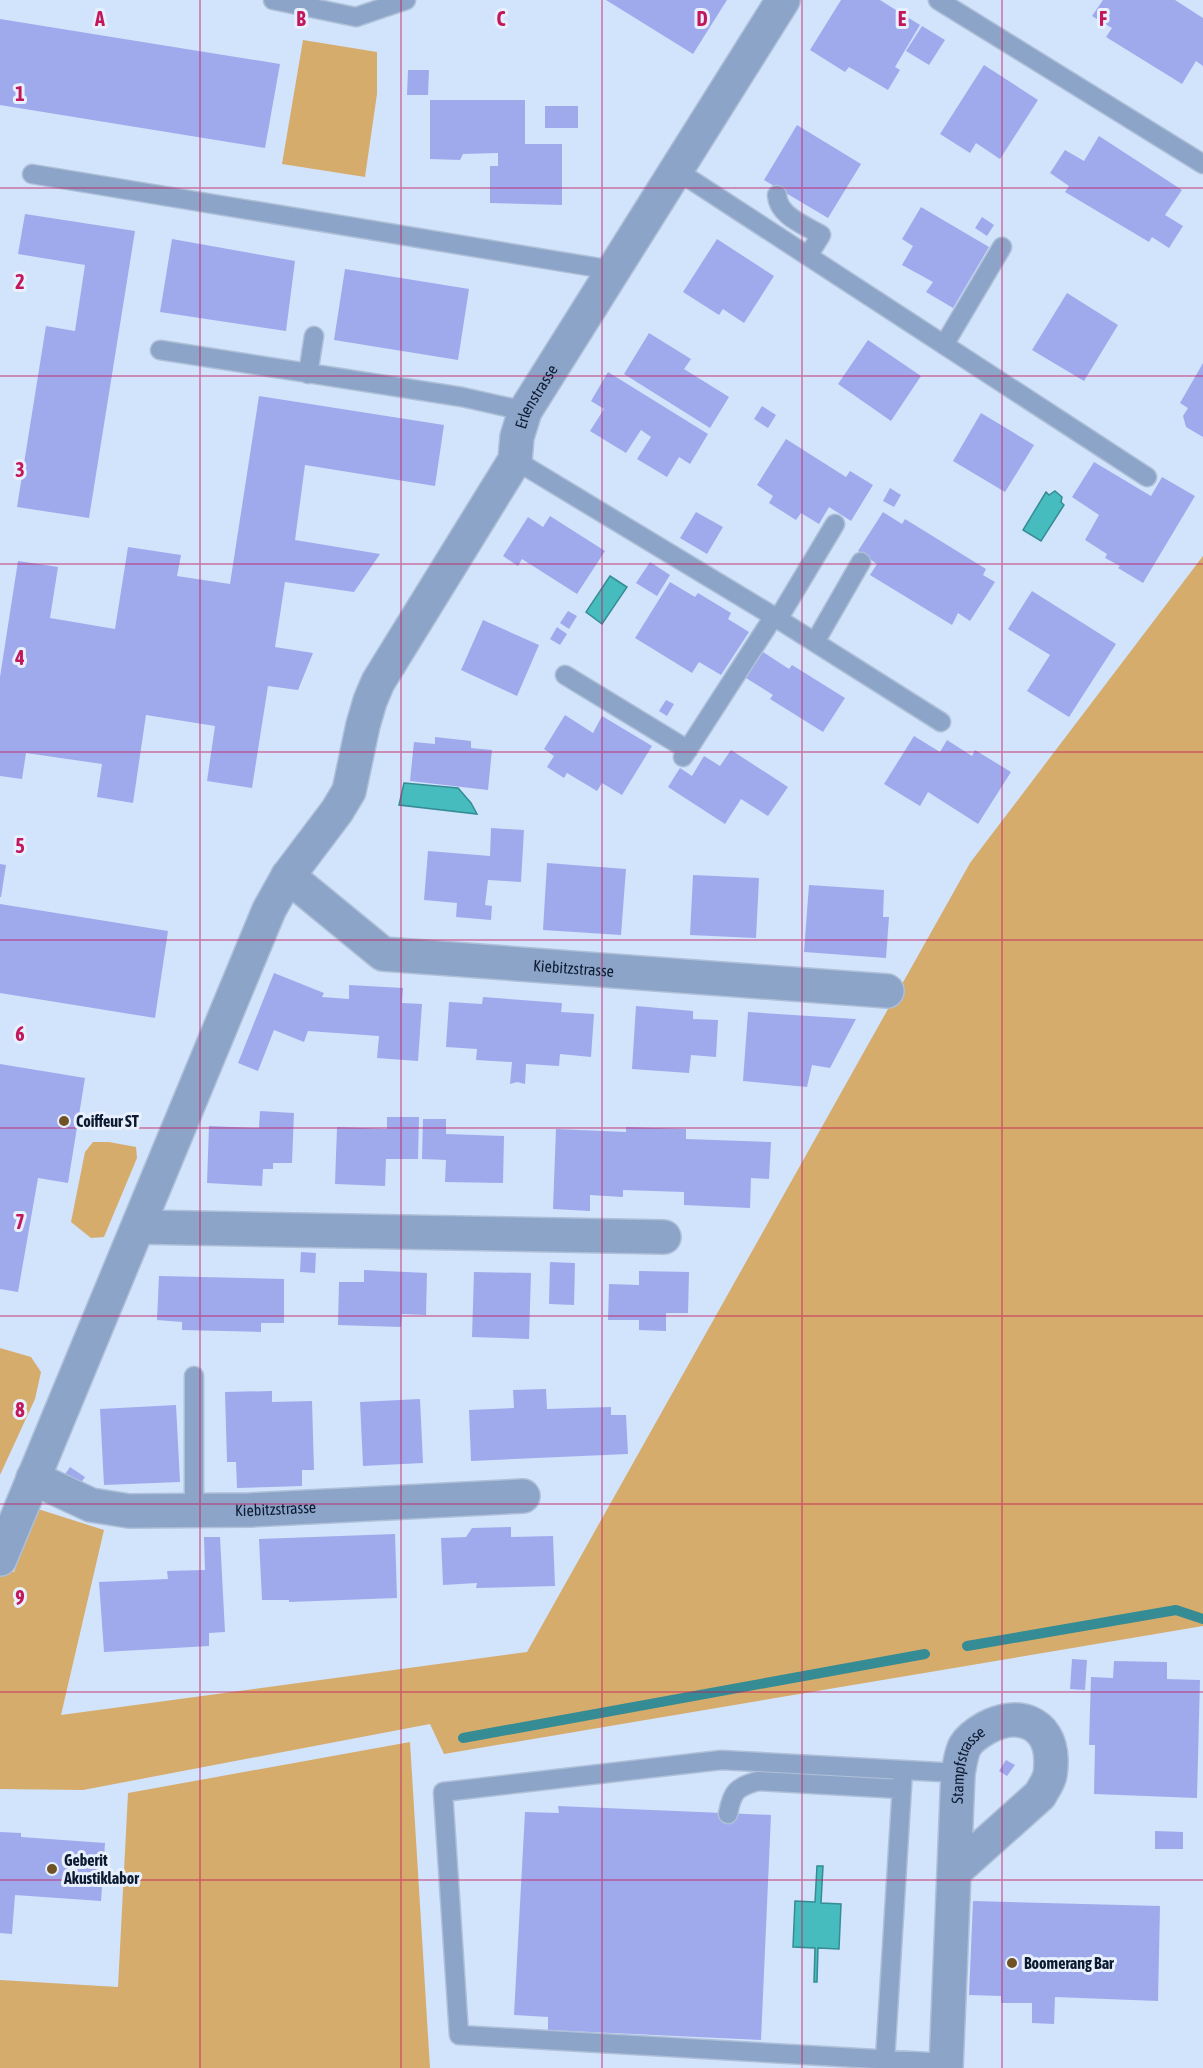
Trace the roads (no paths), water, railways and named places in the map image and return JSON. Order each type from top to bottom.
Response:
[{"type":"street","name":"Erlenstrasse","points":[[288,876],[337,811],[349,791],[363,725],[378,682],[515,460],[517,436],[525,411],[783,0]]},
{"type":"street","name":"Kiebitzstrasse","points":[[288,876],[383,954],[887,991]]},
{"type":"street","points":[[0,1560],[269,910],[288,876]]},
{"type":"street","points":[[139,1227],[664,1237]]},
{"type":"street","name":"Kiebitzstrasse","points":[[33,1478],[91,1505],[129,1511],[523,1496]]},
{"type":"street","name":"Stampfstrasse","points":[[946,2066],[958,1773],[965,1746],[979,1731],[996,1722],[1010,1719],[1025,1720],[1038,1726],[1050,1744],[1051,1767],[1049,1778],[1040,1795],[954,1872]]},
{"type":"lane","points":[[273,0],[356,17],[406,0]]},
{"type":"lane","points":[[938,0],[1203,164]]},
{"type":"lane","points":[[676,170],[1147,477]]},
{"type":"lane","points":[[32,174],[612,270]]},
{"type":"lane","points":[[777,195],[777,203],[782,211],[821,235],[808,256]]},
{"type":"lane","points":[[944,345],[1002,247]]},
{"type":"lane","points":[[308,374],[314,336]]},
{"type":"lane","points":[[160,350],[462,397],[525,411]]},
{"type":"lane","points":[[515,460],[776,617],[941,722]]},
{"type":"lane","points":[[565,675],[686,753],[835,524]]},
{"type":"lane","points":[[815,642],[861,562]]},
{"type":"lane","points":[[194,1376],[194,1510]]},
{"type":"lane","points":[[946,2066],[885,2060],[459,2036],[443,1792],[721,1760],[958,1773]]},
{"type":"lane","points":[[885,2060],[903,1770]]},
{"type":"lane","points":[[728,1814],[731,1797],[742,1786],[758,1781],[901,1789]]},
{"type":"waterway","points":[[967,1646],[1176,1610],[1203,1619]]},
{"type":"waterway","points":[[463,1738],[925,1654]]},
{"type":"place","name":"Coiffeur ST","points":[[64,1121]]},
{"type":"place","name":"Geberit Akustiklabor","points":[[52,1869]]},
{"type":"place","name":"Boomerang Bar","points":[[1012,1963]]}]
